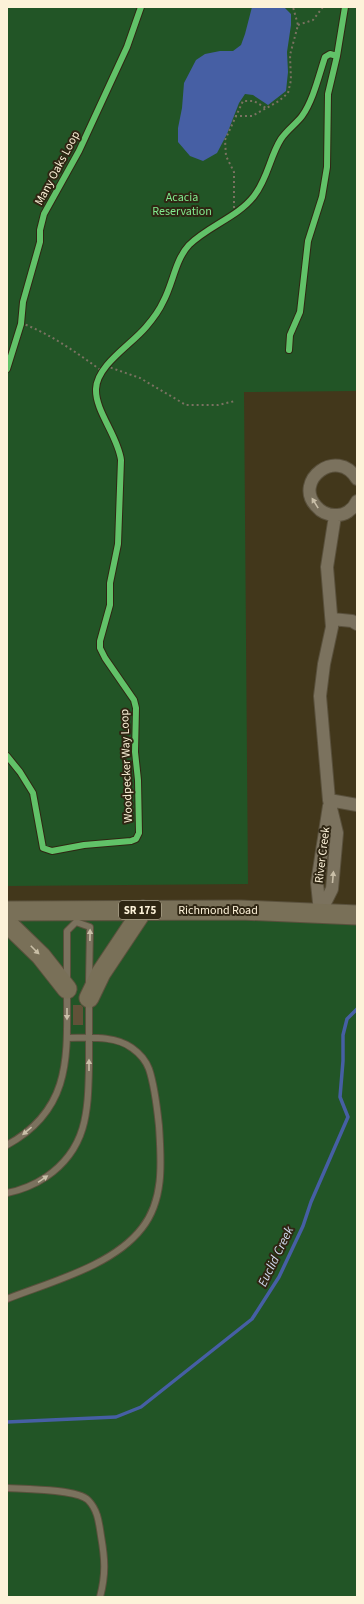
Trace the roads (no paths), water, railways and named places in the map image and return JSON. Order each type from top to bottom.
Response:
[{"type":"main road","points":[[89,998],[101,973],[143,910]]},
{"type":"main road","name":"Richmond Road","points":[[7,911],[241,910],[357,915]]},
{"type":"main road","points":[[7,923],[41,956],[67,989]]},
{"type":"street","points":[[357,479],[348,469],[340,466],[332,466],[320,470],[312,480],[310,488],[314,504],[323,512],[335,516],[344,514],[350,510],[357,501]]},
{"type":"street","name":"River Creek","points":[[320,913],[332,889],[337,833],[329,800],[320,696],[324,664],[332,627],[327,568],[335,516]]},
{"type":"street","points":[[332,619],[352,621],[357,624]]},
{"type":"street","points":[[329,800],[357,805]]},
{"type":"lane","points":[[7,1145],[18,1139],[32,1127],[54,1099],[62,1082],[65,1069],[67,1038],[67,931],[76,922],[90,927],[88,1105],[85,1123],[78,1143],[67,1159],[57,1169],[24,1189],[7,1193]]},
{"type":"lane","points":[[7,1299],[104,1259],[127,1243],[142,1228],[152,1212],[160,1177],[161,1160],[158,1110],[149,1068],[143,1058],[132,1048],[120,1041],[89,1038],[67,1038]]},
{"type":"lane","points":[[7,1488],[68,1492],[87,1498],[92,1504],[99,1519],[106,1566],[104,1583],[100,1597]]},
{"type":"water","points":[[252,7],[284,7],[291,14],[287,52],[288,72],[286,91],[268,105],[253,95],[245,94],[239,103],[227,134],[217,153],[203,161],[190,156],[178,142],[178,128],[182,108],[184,83],[196,60],[205,54],[220,51],[233,51],[241,45]]},
{"type":"waterway","name":"Euclid Creek","points":[[7,1422],[116,1417],[141,1407],[252,1319],[279,1277],[303,1226],[311,1202],[348,1117],[340,1097],[343,1061],[343,1035],[347,1019],[357,1009]]},
{"type":"park label","name":"Acacia Reservation","points":[[182,204]]}]
